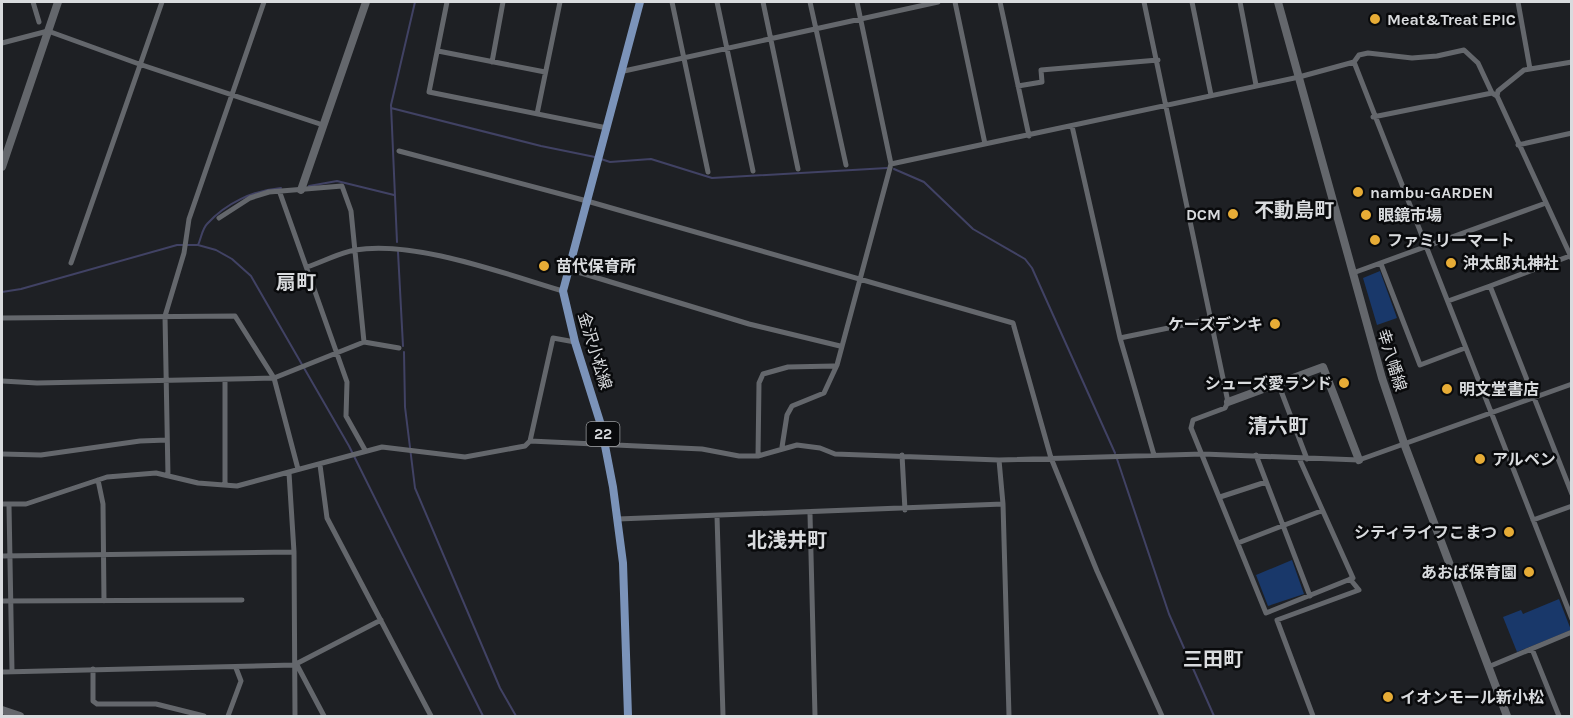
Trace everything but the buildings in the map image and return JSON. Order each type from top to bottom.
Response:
[{"type":"main road","name":"金沢小松線","points":[[628,717],[625,594],[618,519],[606,446],[575,342],[563,291],[624,71],[640,2]]},
{"type":"street","points":[[33,2],[39,22]]},
{"type":"street","points":[[2,167],[6,144],[58,2]]},
{"type":"street","points":[[71,263],[162,2]]},
{"type":"street","points":[[168,476],[168,379],[165,316],[184,253],[189,219],[264,2]]},
{"type":"street","points":[[301,190],[366,2]]},
{"type":"street","points":[[447,2],[429,92],[607,128]]},
{"type":"street","points":[[492,62],[503,2]]},
{"type":"street","points":[[537,114],[560,2]]},
{"type":"street","points":[[672,2],[708,172]]},
{"type":"street","points":[[717,2],[753,171]]},
{"type":"street","points":[[763,2],[798,169]]},
{"type":"street","points":[[810,2],[846,165]]},
{"type":"street","points":[[782,447],[785,424],[792,406],[824,393],[834,366],[837,365],[858,279],[891,164],[857,2]]},
{"type":"street","points":[[907,2],[908,9]]},
{"type":"street","points":[[624,71],[938,2]]},
{"type":"street","points":[[955,2],[985,144]]},
{"type":"street","points":[[1000,2],[1029,136]]},
{"type":"street","points":[[1144,2],[1228,402],[1225,408],[1193,420],[1191,428],[1266,614],[1353,578],[1299,458]]},
{"type":"street","points":[[1192,2],[1211,94]]},
{"type":"street","points":[[1240,2],[1256,85]]},
{"type":"street","name":"幸八幡線","points":[[1278,2],[1353,273],[1405,446],[1507,717]]},
{"type":"street","points":[[1518,2],[1530,69]]},
{"type":"street","points":[[2,43],[48,31],[323,125]]},
{"type":"street","points":[[891,164],[1299,76],[1354,62],[1359,55],[1368,52],[1412,58],[1437,56],[1464,50],[1482,68],[1570,255],[1448,301]]},
{"type":"street","points":[[438,51],[546,72]]},
{"type":"street","points":[[1018,86],[1042,82],[1041,70],[1158,60]]},
{"type":"street","points":[[1354,62],[1373,117],[1448,301],[1572,619]]},
{"type":"street","points":[[1373,117],[1494,95],[1530,69],[1572,62]]},
{"type":"street","points":[[1072,126],[1120,338],[1154,455]]},
{"type":"street","points":[[1518,145],[1572,133]]},
{"type":"street","points":[[399,151],[587,201],[1013,323],[1052,458],[1097,571],[1162,717]]},
{"type":"street","points":[[219,218],[250,198],[270,192],[280,193],[342,186],[351,211],[364,342]]},
{"type":"street","points":[[280,193],[338,352],[347,382],[346,416],[363,450]]},
{"type":"street","points":[[1353,273],[1546,203]]},
{"type":"street","points":[[307,267],[354,250],[403,249],[477,266],[563,291]]},
{"type":"street","points":[[1381,264],[1420,365],[1465,348]]},
{"type":"street","points":[[568,269],[749,324],[840,346]]},
{"type":"street","points":[[1490,286],[1572,494]]},
{"type":"street","points":[[2,318],[235,316],[274,378],[298,469]]},
{"type":"street","points":[[1120,338],[1212,319]]},
{"type":"street","points":[[2,504],[26,504],[107,477],[146,473],[198,483],[237,486],[320,465],[326,461],[363,450],[382,447],[465,457],[525,446],[530,441],[553,338],[575,342]]},
{"type":"street","points":[[2,381],[48,383],[274,378],[309,362],[364,342],[399,348]]},
{"type":"street","points":[[758,456],[759,383],[762,374],[788,366],[834,366]]},
{"type":"street","points":[[1228,402],[1323,367],[1359,460]]},
{"type":"street","points":[[225,380],[225,484]]},
{"type":"street","points":[[1278,383],[1307,459]]},
{"type":"street","points":[[530,441],[591,442],[606,446],[702,449],[739,456],[758,456],[782,447],[796,445],[820,448],[835,454],[999,460],[1203,454],[1359,460],[1405,446],[1491,412],[1572,384]]},
{"type":"street","points":[[2,454],[41,455],[140,441],[167,440]]},
{"type":"street","points":[[902,455],[905,510]]},
{"type":"street","points":[[1256,455],[1310,596]]},
{"type":"street","points":[[999,460],[1004,504],[1009,717]]},
{"type":"street","points":[[320,465],[327,518],[431,717]]},
{"type":"street","points":[[289,473],[294,552],[295,717]]},
{"type":"street","points":[[99,480],[103,504],[104,601]]},
{"type":"street","points":[[1220,497],[1266,482]]},
{"type":"street","points":[[618,519],[810,514],[1004,504]]},
{"type":"street","points":[[9,505],[12,671]]},
{"type":"street","points":[[1533,520],[1572,506]]},
{"type":"street","points":[[1238,543],[1321,511]]},
{"type":"street","points":[[810,514],[815,717]]},
{"type":"street","points":[[717,516],[723,717]]},
{"type":"street","points":[[2,556],[294,552]]},
{"type":"street","points":[[1313,717],[1277,620],[1359,590],[1350,579]]},
{"type":"street","points":[[2,601],[242,600]]},
{"type":"street","points":[[2,672],[296,665],[381,620]]},
{"type":"street","points":[[1488,667],[1572,632]]},
{"type":"street","points":[[1532,649],[1558,717]]},
{"type":"street","points":[[296,665],[324,717]]},
{"type":"street","points":[[228,717],[241,681],[236,668]]},
{"type":"street","points":[[93,669],[93,701],[98,704],[156,704],[204,717]]},
{"type":"street","points":[[2,710],[20,717]]},
{"type":"shaded area","points":[[1380,271],[1397,318],[1377,325],[1363,278]]},
{"type":"shaded area","points":[[1292,560],[1304,594],[1268,606],[1256,575]]},
{"type":"shaded area","points":[[1559,599],[1571,630],[1517,652],[1503,617],[1521,610],[1523,614]]},
{"type":"waterway","points":[[397,242],[391,105],[415,2]]},
{"type":"waterway","points":[[391,108],[541,146],[595,157]]},
{"type":"waterway","points":[[601,159],[610,162],[651,159],[712,178],[887,168]]},
{"type":"waterway","points":[[894,169],[924,182],[973,229],[1025,259],[1032,268],[1115,453]]},
{"type":"waterway","points":[[309,186],[337,181],[394,195]]},
{"type":"waterway","points":[[198,245],[205,226],[223,210],[251,195],[281,188]]},
{"type":"waterway","points":[[2,292],[21,289],[177,245],[198,245],[216,250],[232,259],[251,276],[349,446],[483,716]]},
{"type":"waterway","points":[[398,252],[403,346]]},
{"type":"waterway","points":[[404,352],[405,407],[415,488],[500,688],[516,716]]},
{"type":"waterway","points":[[1117,459],[1169,614],[1214,716]]},
{"type":"place","name":"Meat&Treat EPIC","points":[[1375,19]]},
{"type":"place","name":"nambu-GARDEN","points":[[1358,192]]},
{"type":"place","name":"DCM","points":[[1233,214]]},
{"type":"place","name":"眼鏡市場","points":[[1366,215]]},
{"type":"place","name":"ファミリーマート","points":[[1375,240]]},
{"type":"place","name":"沖太郎丸神社","points":[[1451,263]]},
{"type":"place","name":"苗代保育所","points":[[544,266]]},
{"type":"place","name":"ケーズデンキ","points":[[1275,324]]},
{"type":"place","name":"シューズ愛ランド","points":[[1344,383]]},
{"type":"place","name":"明文堂書店","points":[[1447,389]]},
{"type":"place","name":"アルペン","points":[[1480,459]]},
{"type":"place","name":"シティライフこまつ","points":[[1509,532]]},
{"type":"place","name":"あおば保育園","points":[[1529,572]]},
{"type":"place","name":"イオンモール新小松","points":[[1388,697]]},
{"type":"district","name":"不動島町","points":[[1294,210]]},
{"type":"district","name":"扇町","points":[[296,282]]},
{"type":"district","name":"清六町","points":[[1278,426]]},
{"type":"district","name":"北浅井町","points":[[787,540]]},
{"type":"district","name":"三田町","points":[[1213,659]]}]
